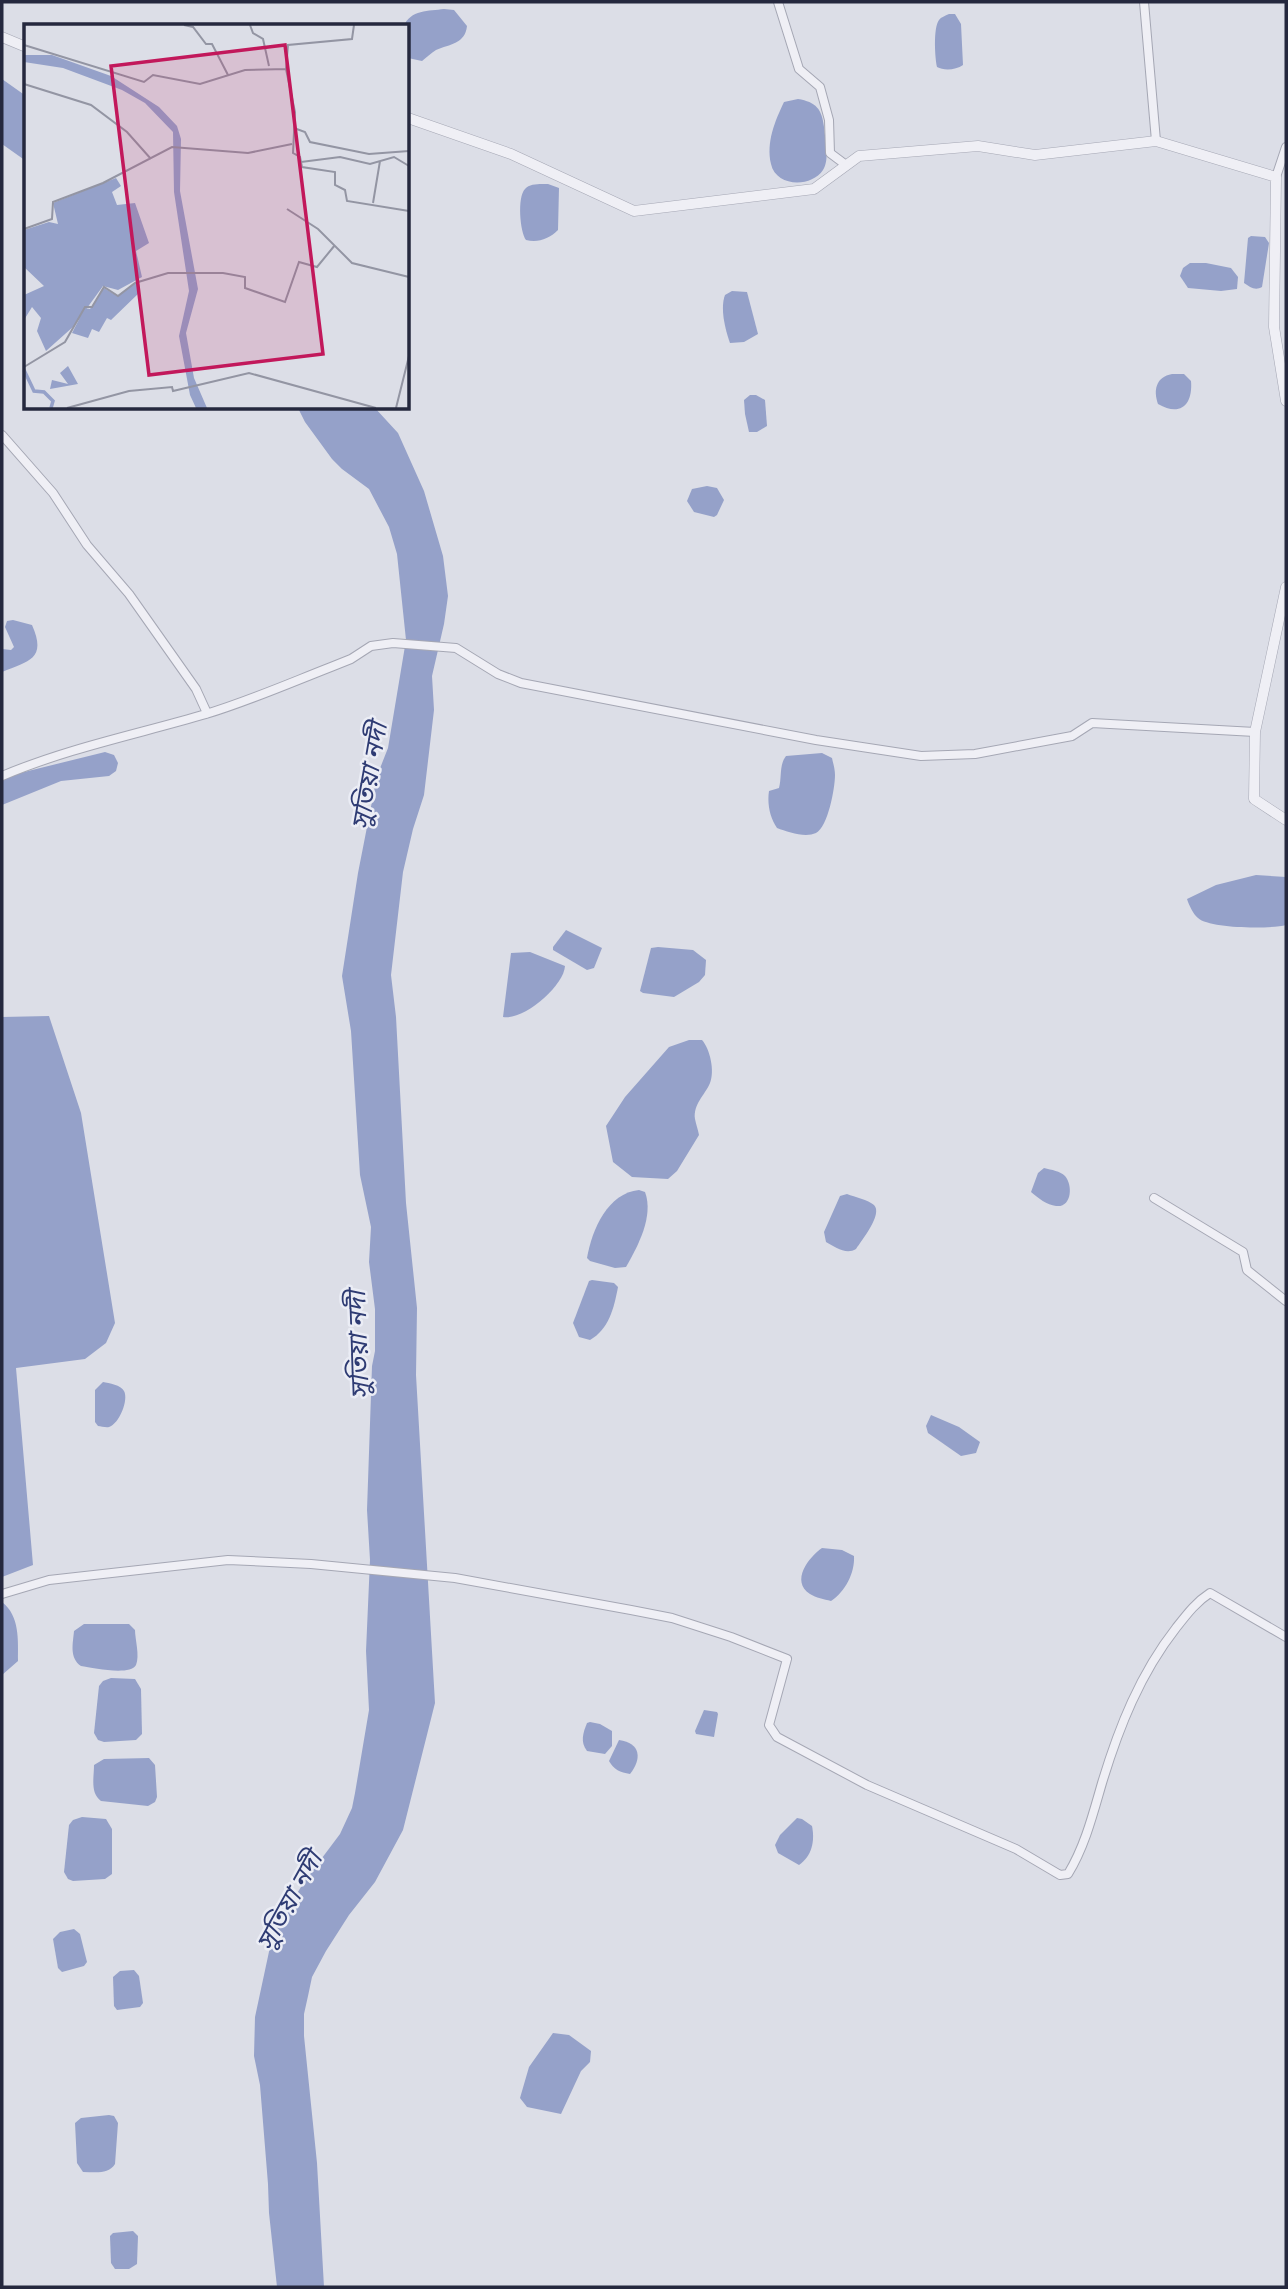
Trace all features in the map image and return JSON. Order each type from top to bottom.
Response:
[{"type":"street","points":[[778,2],[799,69],[820,87],[828,120],[830,153],[846,165]]},
{"type":"street","points":[[1144,2],[1156,141]]},
{"type":"street","points":[[2,37],[24,46]]},
{"type":"street","points":[[410,119],[511,154],[634,211],[814,189],[859,156],[978,146],[1035,155],[1156,141],[1276,177]]},
{"type":"street","points":[[1286,147],[1276,177],[1274,327],[1286,401]]},
{"type":"street","points":[[2,435],[53,493],[87,545],[129,594],[196,689],[207,713]]},
{"type":"street","points":[[1286,587],[1284,617],[1271,652],[1255,732],[1254,799],[1286,820]]},
{"type":"street","points":[[2,776],[140,730],[207,713],[351,659],[371,646],[393,643],[456,648],[498,674],[521,683],[816,740],[921,756],[975,754],[1072,736],[1092,723],[1255,732]]},
{"type":"street","points":[[1154,1198],[1243,1252],[1247,1270],[1286,1301]]},
{"type":"street","points":[[2,1594],[49,1580],[228,1560],[311,1564],[455,1578],[672,1618],[788,1659],[769,1725],[777,1737],[867,1785],[1016,1849],[1060,1875],[1068,1874],[1080,1856],[1116,1737],[1137,1690],[1160,1649],[1196,1602],[1210,1592],[1286,1637]]},
{"type":"water","points":[[454,10],[467,26],[466,32],[456,43],[436,50],[422,61],[410,58],[410,24],[405,24],[421,12]]},
{"type":"water","points":[[949,14],[955,14],[961,24],[963,65],[946,69],[937,67],[935,36],[939,20]]},
{"type":"water","points":[[2,79],[24,95],[24,160],[2,144]]},
{"type":"water","points":[[798,99],[814,104],[820,111],[827,155],[825,166],[818,176],[803,182],[786,181],[780,177],[774,172],[770,156],[775,124],[784,102]]},
{"type":"water","points":[[548,184],[559,188],[558,230],[543,240],[526,240],[520,215],[522,193],[530,186]]},
{"type":"water","points":[[1265,237],[1269,243],[1262,287],[1257,289],[1244,283],[1248,238]]},
{"type":"water","points":[[1190,263],[1231,268],[1238,277],[1237,289],[1221,291],[1188,288],[1180,276],[1183,268]]},
{"type":"water","points":[[732,291],[747,292],[758,334],[744,342],[730,343],[725,325],[725,295]]},
{"type":"water","points":[[1172,374],[1184,374],[1191,381],[1190,397],[1179,409],[1166,408],[1158,404],[1157,399],[1159,381]]},
{"type":"water","points":[[750,395],[765,400],[767,426],[757,432],[749,432],[745,414],[744,400]]},
{"type":"water","points":[[299,410],[377,410],[398,433],[424,491],[443,556],[448,596],[432,676],[434,710],[424,795],[403,872],[391,975],[396,1017],[406,1203],[417,1308],[416,1375],[435,1703],[403,1830],[375,1882],[349,1915],[312,1977],[304,2014],[304,2036],[317,2163],[324,2287],[277,2287],[260,2085],[254,2056],[255,2017],[273,1933],[304,1882],[340,1834],[352,1808],[369,1710],[366,1651],[370,1560],[367,1510],[375,1309],[369,1262],[371,1227],[360,1175],[351,1031],[342,976],[358,873],[377,776],[388,748],[406,640],[397,554],[389,527],[369,489],[332,459]]},
{"type":"water","points":[[707,486],[717,488],[724,500],[714,517],[694,512],[687,501],[692,489]]},
{"type":"water","points":[[7,621],[32,625],[36,636],[36,652],[27,661],[2,672],[2,649],[11,650],[14,647],[5,627]]},
{"type":"water","points":[[105,752],[114,755],[118,763],[116,771],[109,776],[61,781],[2,805],[2,781],[12,775]]},
{"type":"water","points":[[822,753],[832,758],[835,775],[824,823],[816,833],[807,835],[777,828],[771,815],[768,796],[769,791],[779,788],[786,756]]},
{"type":"water","points":[[1256,875],[1286,877],[1286,925],[1255,927],[1215,924],[1198,918],[1191,909],[1187,899],[1216,885]]},
{"type":"water","points":[[566,930],[602,948],[594,968],[587,970],[553,950]]},
{"type":"water","points":[[651,948],[693,950],[706,960],[705,975],[699,982],[674,997],[643,993],[640,991]]},
{"type":"water","points":[[530,952],[565,966],[563,974],[550,992],[531,1008],[521,1014],[503,1017],[511,953]]},
{"type":"water","points":[[49,1016],[81,1113],[115,1323],[106,1343],[85,1359],[16,1368],[33,1565],[2,1577],[2,1017]]},
{"type":"water","points":[[689,1040],[702,1040],[712,1066],[710,1083],[695,1114],[699,1135],[677,1171],[668,1179],[632,1177],[613,1162],[606,1126],[625,1097],[669,1047]]},
{"type":"water","points":[[1044,1168],[1061,1173],[1068,1180],[1070,1195],[1061,1206],[1049,1204],[1031,1192],[1038,1173]]},
{"type":"water","points":[[639,1190],[645,1192],[648,1211],[640,1240],[626,1267],[615,1268],[590,1261],[587,1258],[589,1247],[603,1214],[618,1198]]},
{"type":"water","points":[[847,1194],[874,1205],[876,1209],[874,1221],[852,1251],[841,1250],[826,1242],[824,1232],[840,1196]]},
{"type":"water","points":[[589,1281],[614,1283],[618,1287],[606,1324],[590,1340],[579,1337],[573,1323]]},
{"type":"water","points":[[103,1382],[120,1387],[125,1395],[119,1417],[108,1427],[98,1426],[95,1422],[95,1390]]},
{"type":"water","points":[[931,1415],[959,1427],[980,1442],[976,1453],[961,1456],[928,1433],[926,1426]]},
{"type":"water","points":[[822,1548],[842,1550],[854,1556],[848,1582],[841,1593],[831,1601],[810,1594],[802,1583],[807,1563]]},
{"type":"water","points":[[2,1602],[15,1621],[18,1661],[2,1675]]},
{"type":"water","points":[[84,1624],[129,1624],[135,1630],[136,1665],[119,1671],[81,1666],[77,1663],[73,1655],[74,1631]]},
{"type":"water","points":[[111,1678],[135,1679],[141,1689],[142,1734],[136,1740],[104,1742],[98,1740],[94,1733],[99,1686]]},
{"type":"water","points":[[704,1710],[718,1714],[714,1737],[696,1734]]},
{"type":"water","points":[[590,1722],[612,1731],[612,1746],[605,1754],[587,1751],[585,1748],[583,1734]]},
{"type":"water","points":[[619,1740],[632,1744],[637,1752],[638,1757],[630,1774],[613,1767],[609,1761]]},
{"type":"water","points":[[149,1758],[155,1765],[155,1802],[148,1806],[101,1801],[95,1794],[94,1765],[104,1759]]},
{"type":"water","points":[[82,1817],[106,1819],[112,1829],[112,1874],[105,1879],[73,1881],[68,1879],[64,1872],[69,1825],[73,1820]]},
{"type":"water","points":[[797,1818],[812,1826],[813,1832],[810,1853],[799,1865],[778,1853],[775,1845],[780,1835]]},
{"type":"water","points":[[74,1929],[80,1934],[87,1962],[84,1966],[62,1972],[58,1968],[53,1939],[60,1932]]},
{"type":"water","points":[[134,1970],[139,1976],[143,2003],[140,2007],[117,2010],[114,2006],[113,1977],[120,1971]]},
{"type":"water","points":[[553,2033],[569,2035],[591,2051],[590,2062],[581,2071],[561,2114],[527,2107],[520,2098],[529,2067]]},
{"type":"water","points":[[114,2116],[118,2123],[115,2164],[105,2171],[83,2172],[77,2163],[75,2123],[81,2118]]},
{"type":"water","points":[[133,2231],[138,2236],[137,2264],[129,2269],[115,2269],[111,2263],[110,2236],[113,2233]]},
{"type":"water label","name":"সুতিয়া নদী","points":[[369,776]]},
{"type":"water label","name":"সুতিয়া নদী","points":[[358,1345]]},
{"type":"water label","name":"সুতিয়া নদী","points":[[289,1901]]}]
